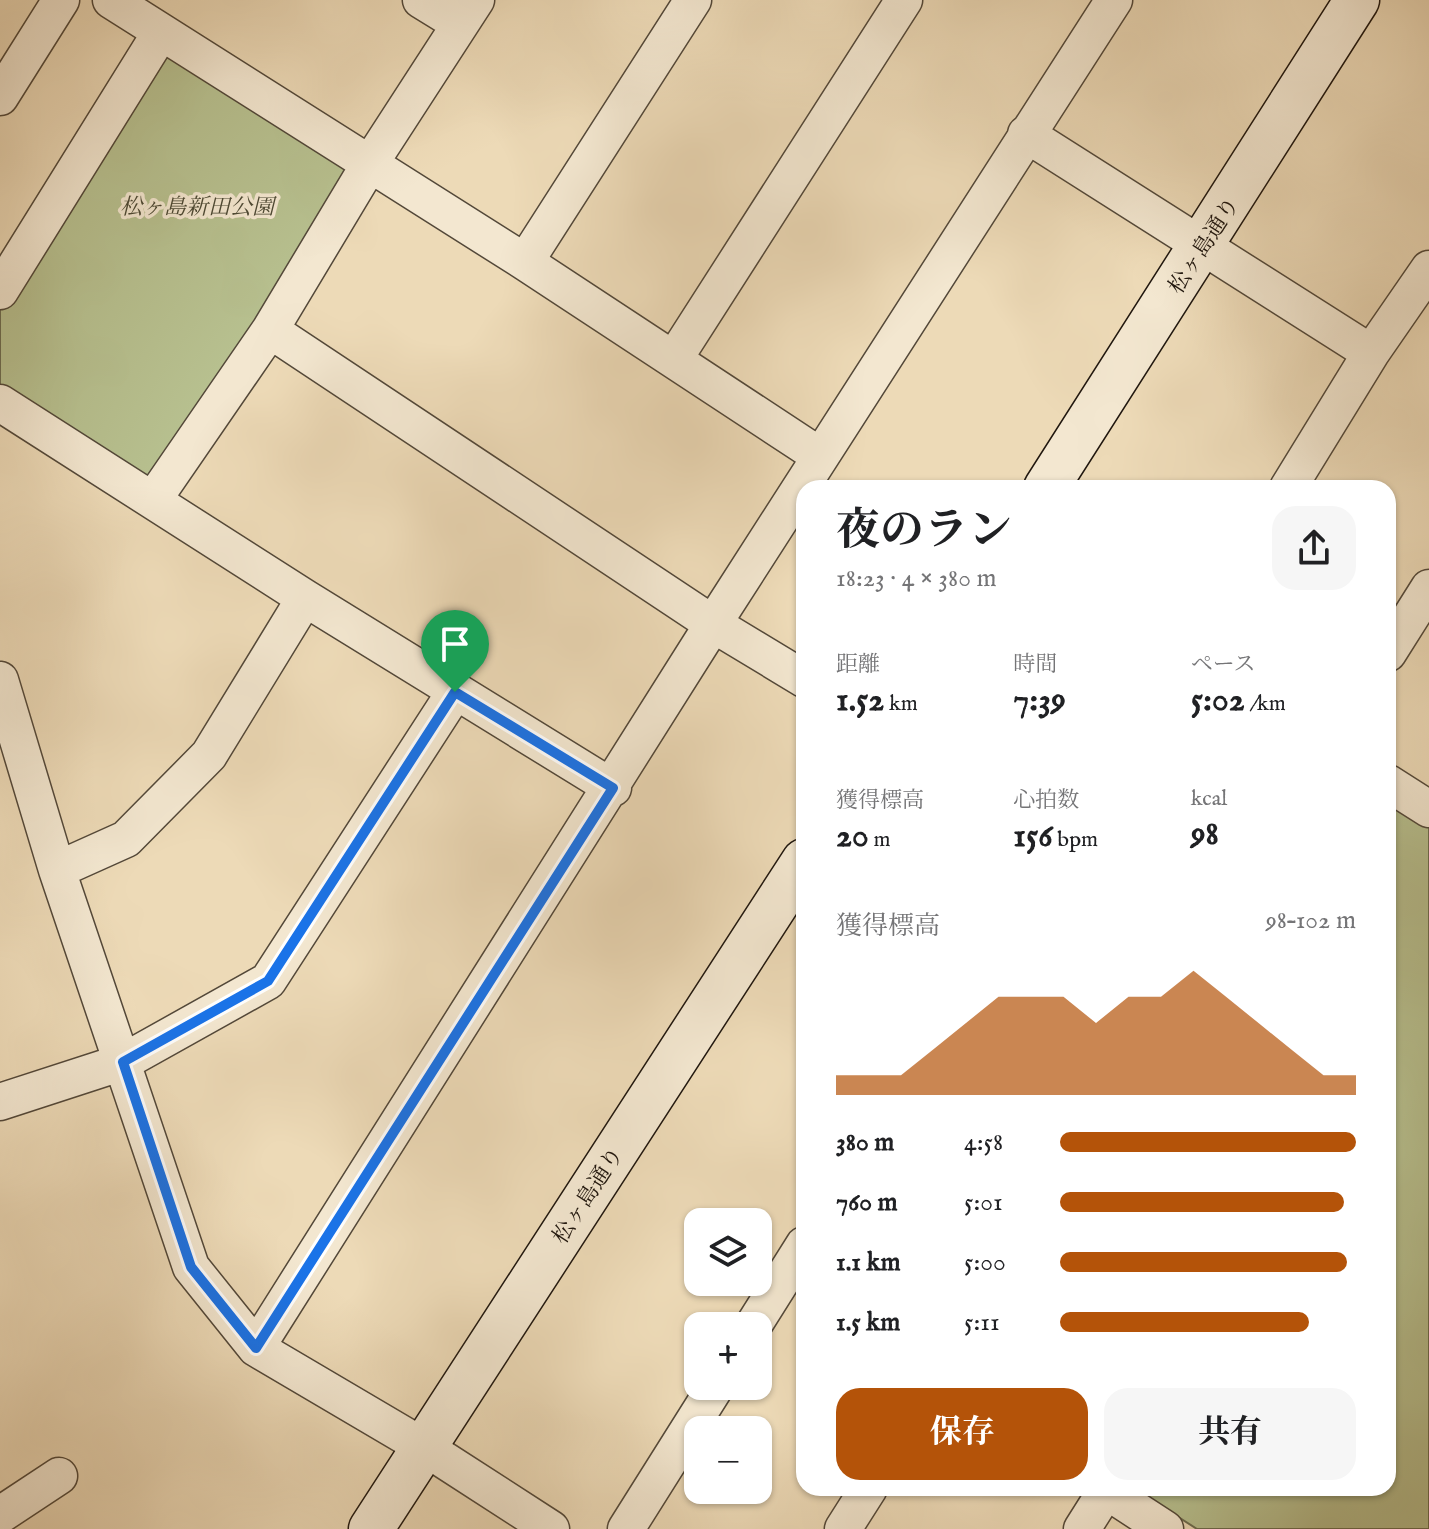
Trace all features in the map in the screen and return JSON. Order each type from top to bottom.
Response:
[{"type":"street","points":[[0,97],[61,0]]},
{"type":"street","points":[[111,0],[525,262],[820,456]]},
{"type":"street","points":[[153,500],[270,330],[369,165],[468,12],[421,0]]},
{"type":"street","points":[[525,262],[693,0]]},
{"type":"street","points":[[674,359],[904,0]]},
{"type":"street","points":[[805,480],[1114,0]]},
{"type":"street","name":"松ヶ島通り","points":[[1051,480],[1357,0]]},
{"type":"street","points":[[0,291],[161,32]]},
{"type":"street","points":[[1026,134],[1371,353]]},
{"type":"street","points":[[1293,480],[1371,353],[1429,269]]},
{"type":"street","points":[[270,330],[713,624],[796,674]]},
{"type":"street","points":[[0,403],[305,598],[613,788]]},
{"type":"street","points":[[256,1348],[613,788],[796,494]]},
{"type":"street","points":[[1396,640],[1429,588]]},
{"type":"street","points":[[57,870],[126,839],[209,755],[305,598]]},
{"type":"street","points":[[0,680],[57,870],[191,1267],[256,1348],[424,1447],[551,1529]]},
{"type":"street","points":[[0,1102],[123,1062],[268,981],[455,692]]},
{"type":"street","points":[[1396,788],[1429,809]]},
{"type":"street","name":"松ヶ島通り","points":[[371,1529],[796,873]]},
{"type":"street","points":[[767,1312],[794,1284]]},
{"type":"street","points":[[626,1529],[707,1400]]},
{"type":"street","points":[[0,1515],[59,1476]]},
{"type":"street","points":[[843,1529],[864,1496]]},
{"type":"street","points":[[1082,1529],[1100,1496]]},
{"type":"street","points":[[1115,1496],[1165,1529]]},
{"type":"green space","name":"松ヶ島新田公園","points":[[161,32],[369,165],[153,500],[0,401],[0,291]]},
{"type":"green space","points":[[1396,805],[1429,827],[1429,1529],[1197,1529],[1145,1496],[1396,1496]]},
{"type":"route","points":[[455,692],[613,788],[256,1348],[191,1267],[123,1062],[268,981],[455,692]]}]
